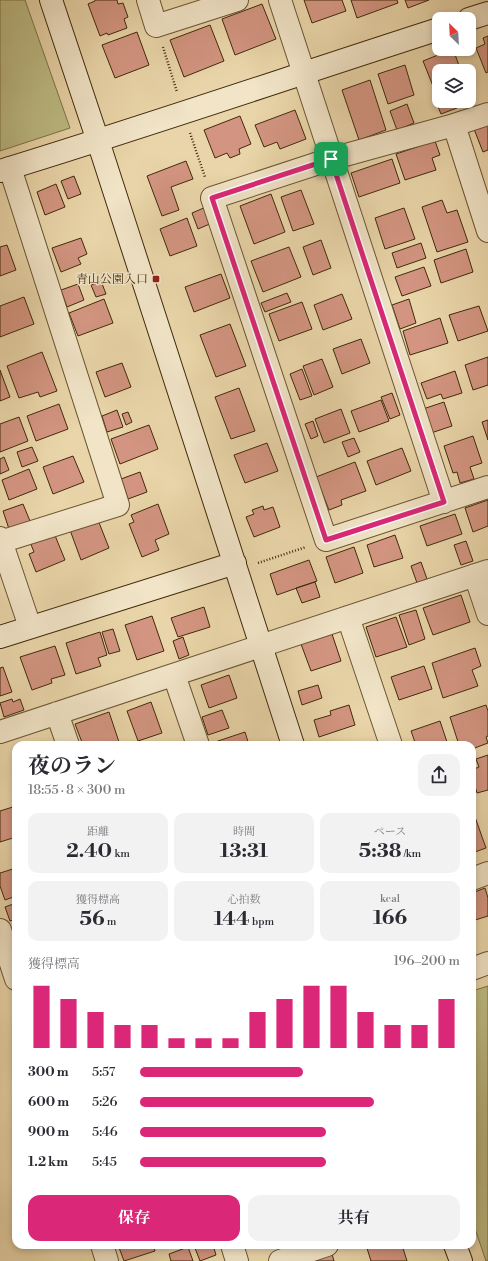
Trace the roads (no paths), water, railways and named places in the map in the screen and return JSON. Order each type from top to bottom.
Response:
[{"type":"street","points":[[51,0],[244,564],[261,646],[292,741]]},
{"type":"street","points":[[148,0],[156,26],[237,0]]},
{"type":"street","points":[[280,0],[444,502]]},
{"type":"street","points":[[476,17],[488,13]]},
{"type":"street","points":[[30,627],[0,540],[118,505],[5,170],[432,31]]},
{"type":"street","points":[[488,114],[454,126],[331,159],[212,198],[326,540],[488,487]]},
{"type":"street","points":[[454,126],[488,231]]},
{"type":"street","points":[[0,637],[244,564]]},
{"type":"street","points":[[0,732],[482,573],[488,614]]},
{"type":"street","points":[[348,617],[389,741]]},
{"type":"street","points":[[174,675],[197,741]]},
{"type":"street","points":[[58,713],[67,741]]},
{"type":"street","points":[[476,877],[488,873]]},
{"type":"street","points":[[0,930],[12,967]]},
{"type":"street","points":[[476,968],[488,963]]},
{"type":"street","points":[[103,1249],[107,1261]]},
{"type":"street","points":[[233,1249],[237,1261]]},
{"type":"street","points":[[280,1261],[315,1249]]},
{"type":"street","points":[[457,1249],[461,1261]]},
{"type":"place","name":"青山公園入口","points":[[156,279]]}]
